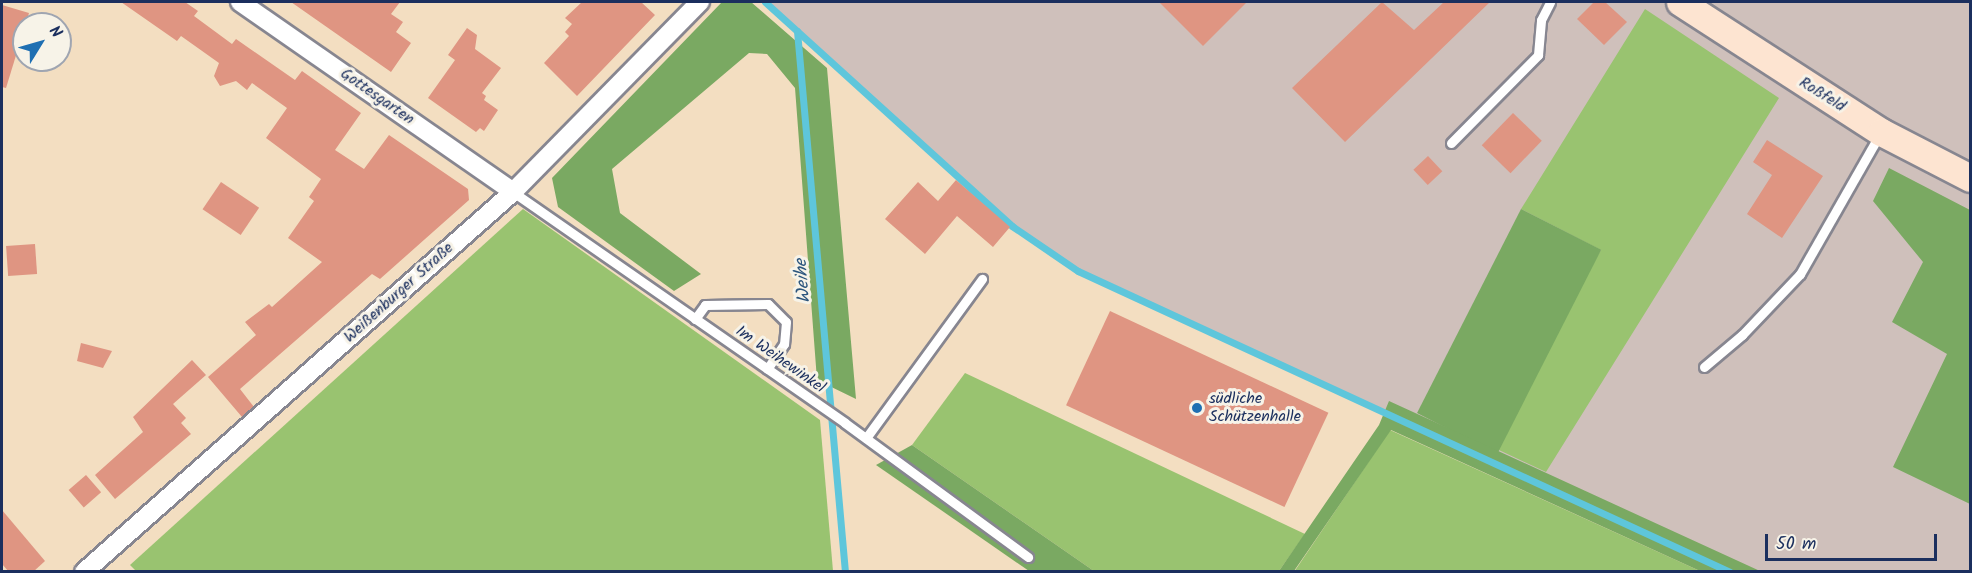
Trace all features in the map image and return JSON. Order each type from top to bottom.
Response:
[{"type":"street","name":"Gottesgarten","points":[[240,2],[513,192]]},
{"type":"street","name":"Weißenburger Straße","points":[[84,572],[513,192],[700,2]]},
{"type":"street","name":"Roßfeld","points":[[1680,2],[1881,132],[1971,178]]},
{"type":"lane","points":[[1451,143],[1538,55],[1541,20],[1550,2]]},
{"type":"lane","points":[[1704,367],[1742,335],[1800,274],[1881,132]]},
{"type":"lane","name":"Im Weihewinkel","points":[[513,192],[845,423],[1028,557]]},
{"type":"lane","points":[[866,438],[982,279]]},
{"type":"lane","points":[[695,319],[705,305],[768,304],[786,322],[784,344],[767,369]]},
{"type":"shaded area","points":[[765,2],[1970,2],[1970,571],[1730,571],[1078,271],[1012,226]]},
{"type":"green space","points":[[722,2],[751,2],[827,68],[856,399],[817,380],[795,88],[767,54],[749,53],[612,169],[620,213],[701,274],[674,291],[558,207],[552,178]]},
{"type":"green space","points":[[1645,9],[1779,98],[1546,472],[1484,443],[1601,250],[1521,209]]},
{"type":"green space","points":[[1889,168],[1970,210],[1970,504],[1893,467],[1947,354],[1892,322],[1923,262],[1873,201]]},
{"type":"green space","points":[[523,209],[820,420],[833,571],[137,572],[130,565]]},
{"type":"green space","points":[[1521,209],[1601,250],[1497,454],[1417,413]]},
{"type":"green space","points":[[965,373],[1305,534],[1279,571],[1094,571],[912,445]]},
{"type":"green space","points":[[1389,401],[1760,571],[1700,571],[1391,430],[1294,571],[1279,571],[1379,425]]},
{"type":"green space","points":[[1390,430],[1700,571],[1294,572]]},
{"type":"green space","points":[[912,445],[1094,571],[1029,571],[876,465]]},
{"type":"building","points":[[121,2],[185,2],[198,11],[194,16],[232,44],[236,39],[295,80],[302,71],[361,113],[335,150],[364,169],[389,135],[468,189],[469,200],[380,279],[372,274],[240,389],[254,407],[242,417],[208,377],[256,335],[245,322],[269,304],[272,307],[322,262],[288,238],[314,201],[309,197],[321,179],[266,138],[287,108],[252,83],[247,90],[236,81],[220,86],[214,76],[219,63],[181,36],[177,41]]},
{"type":"building","points":[[291,2],[400,2],[391,14],[403,22],[396,32],[411,43],[391,72]]},
{"type":"building","points":[[582,2],[641,2],[655,15],[577,96],[544,63],[569,36],[565,32],[572,24],[565,18]]},
{"type":"building","points":[[1159,2],[1247,2],[1203,46]]},
{"type":"building","points":[[1382,2],[1414,30],[1444,2],[1490,2],[1345,142],[1292,88]]},
{"type":"building","points":[[1594,2],[1605,2],[1627,22],[1604,45],[1577,19]]},
{"type":"building","points":[[2,5],[26,12],[12,12],[12,68],[6,88],[2,87]]},
{"type":"building","points":[[467,28],[477,35],[475,49],[501,68],[482,93],[486,96],[484,100],[498,110],[484,131],[480,128],[476,132],[428,98],[455,60],[448,55]]},
{"type":"building","points":[[1513,113],[1542,141],[1511,173],[1482,145]]},
{"type":"building","points":[[1767,140],[1823,176],[1782,238],[1747,214],[1772,175],[1753,162]]},
{"type":"building","points":[[1428,156],[1442,171],[1428,185],[1413,170]]},
{"type":"building","points":[[956,180],[1010,227],[993,247],[957,216],[925,254],[885,219],[918,182],[938,201]]},
{"type":"building","points":[[221,182],[259,208],[241,235],[203,209]]},
{"type":"building","points":[[35,244],[37,274],[8,276],[6,246]]},
{"type":"building","name":"südliche Schützenhalle","points":[[1110,311],[1328,413],[1284,507],[1066,405]]},
{"type":"building","points":[[81,343],[112,351],[103,368],[77,361]]},
{"type":"building","points":[[192,360],[206,375],[173,404],[186,418],[181,423],[191,434],[115,499],[95,475],[143,432],[133,417]]},
{"type":"building","points":[[86,475],[101,492],[84,507],[69,490]]},
{"type":"building","points":[[2,510],[45,561],[33,572],[9,572],[2,564]]},
{"type":"waterway","points":[[765,2],[1012,226],[1078,271],[1730,572]]},
{"type":"waterway","name":"Weihe","points":[[797,31],[845,572]]},
{"type":"place","name":"südliche Schützenhalle","points":[[1197,408]]}]
